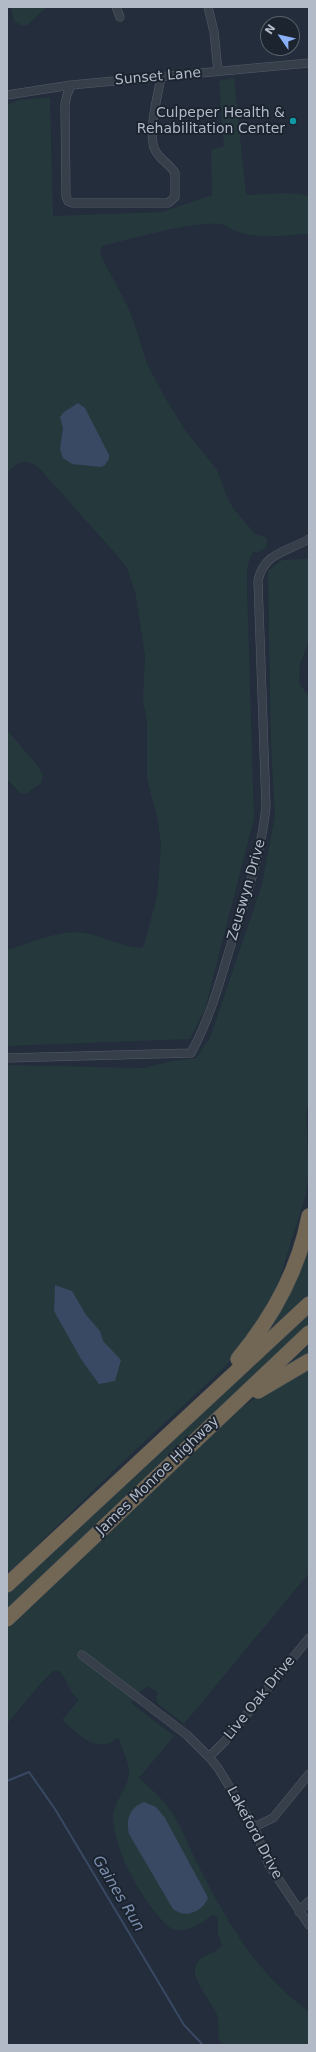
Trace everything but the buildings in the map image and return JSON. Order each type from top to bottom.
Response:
[{"type":"highway","points":[[195,1410],[249,1346],[270,1314],[291,1274],[309,1216]]},
{"type":"highway","name":"James Monroe Highway","points":[[7,1585],[309,1304]]},
{"type":"highway","name":"James Monroe Highway","points":[[7,1619],[309,1333]]},
{"type":"highway","points":[[210,1426],[261,1388],[309,1360]]},
{"type":"street","points":[[116,7],[120,17]]},
{"type":"street","points":[[208,7],[214,32],[218,72]]},
{"type":"street","name":"Sunset Lane","points":[[7,95],[72,85],[309,63]]},
{"type":"street","points":[[72,85],[66,95],[65,104],[66,196],[68,200],[72,203],[168,203],[175,197],[175,178],[172,169],[159,157],[152,140],[152,131],[161,77]]},
{"type":"street","name":"Zeuswyn Drive","points":[[7,1058],[191,1053],[205,1027],[215,1002],[257,862],[264,826],[266,807],[258,589],[260,574],[267,561],[275,555],[309,539]]},
{"type":"street","name":"Live Oak Drive","points":[[209,1757],[225,1741],[309,1638]]},
{"type":"street","name":"Lakeford Drive","points":[[82,1655],[187,1735],[209,1757],[218,1768],[254,1827],[269,1865],[309,1925]]},
{"type":"street","points":[[254,1827],[273,1818],[309,1774]]},
{"type":"street","points":[[299,1912],[309,1901]]},
{"type":"green space","points":[[11,7],[46,8],[27,25],[22,26],[14,21]]},
{"type":"green space","points":[[234,78],[246,195],[288,193],[309,197],[309,234],[258,236],[242,233],[219,224],[193,225],[102,246],[100,254],[127,305],[147,364],[167,401],[185,430],[217,470],[227,497],[233,508],[255,534],[267,538],[267,544],[265,547],[257,553],[254,551],[251,555],[247,573],[254,818],[205,1009],[190,1039],[7,1046],[7,950],[36,940],[75,932],[92,934],[127,946],[141,948],[144,945],[157,897],[161,846],[158,821],[147,779],[147,721],[143,700],[145,656],[136,596],[127,568],[39,468],[30,463],[22,462],[14,466],[7,473],[7,105],[20,100],[50,97],[53,216],[162,212],[212,195],[211,150],[224,146],[219,81]]},
{"type":"green space","points":[[309,557],[309,642],[300,664],[299,683],[309,697],[309,1105],[306,1114],[309,1175],[305,1197],[278,1284],[257,1324],[227,1365],[113,1471],[10,1572],[7,1568],[7,1065],[143,1068],[173,1061],[196,1058],[210,1038],[262,884],[275,816],[271,746],[268,571],[282,560],[307,559]]},
{"type":"green space","points":[[7,730],[37,765],[43,775],[41,783],[26,794],[20,793],[7,779]]},
{"type":"green space","points":[[309,1224],[309,1296],[276,1327],[273,1325],[269,1328]]},
{"type":"green space","points":[[309,1310],[309,1325],[7,1612],[7,1593]]},
{"type":"green space","points":[[309,1345],[309,1357],[279,1373]]},
{"type":"green space","points":[[309,1363],[309,1573],[184,1724],[158,1704],[156,1697],[158,1693],[148,1686],[137,1694],[131,1703],[174,1736],[139,1778],[160,1798],[175,1817],[209,1886],[244,1945],[274,1981],[290,1997],[309,2011],[309,2045],[222,2045],[218,2034],[217,2015],[195,1973],[195,1968],[200,1959],[216,1951],[222,1945],[218,1934],[218,1917],[213,1915],[191,1928],[174,1930],[160,1918],[144,1897],[129,1871],[114,1830],[113,1817],[115,1806],[126,1785],[129,1774],[127,1761],[119,1739],[117,1738],[110,1743],[102,1745],[95,1744],[74,1731],[62,1720],[79,1700],[73,1694],[65,1678],[59,1671],[53,1671],[40,1684],[7,1724],[7,1629],[238,1411],[259,1395]]},
{"type":"water","points":[[78,403],[85,408],[109,455],[109,459],[105,465],[101,467],[72,464],[63,458],[60,449],[63,428],[60,417],[64,412]]},
{"type":"water","points":[[55,1285],[72,1291],[86,1315],[100,1331],[103,1341],[121,1360],[115,1381],[99,1384],[81,1359],[54,1311]]},
{"type":"water","points":[[144,1802],[156,1807],[165,1818],[208,1898],[202,1907],[193,1912],[188,1914],[178,1912],[173,1909],[129,1834],[128,1819],[135,1807]]},
{"type":"waterway","name":"Gaines Run","points":[[7,1781],[29,1772],[55,1809],[184,2025],[203,2045]]},
{"type":"place","name":"Culpeper Health & Rehabilitation Center","points":[[293,121]]}]
